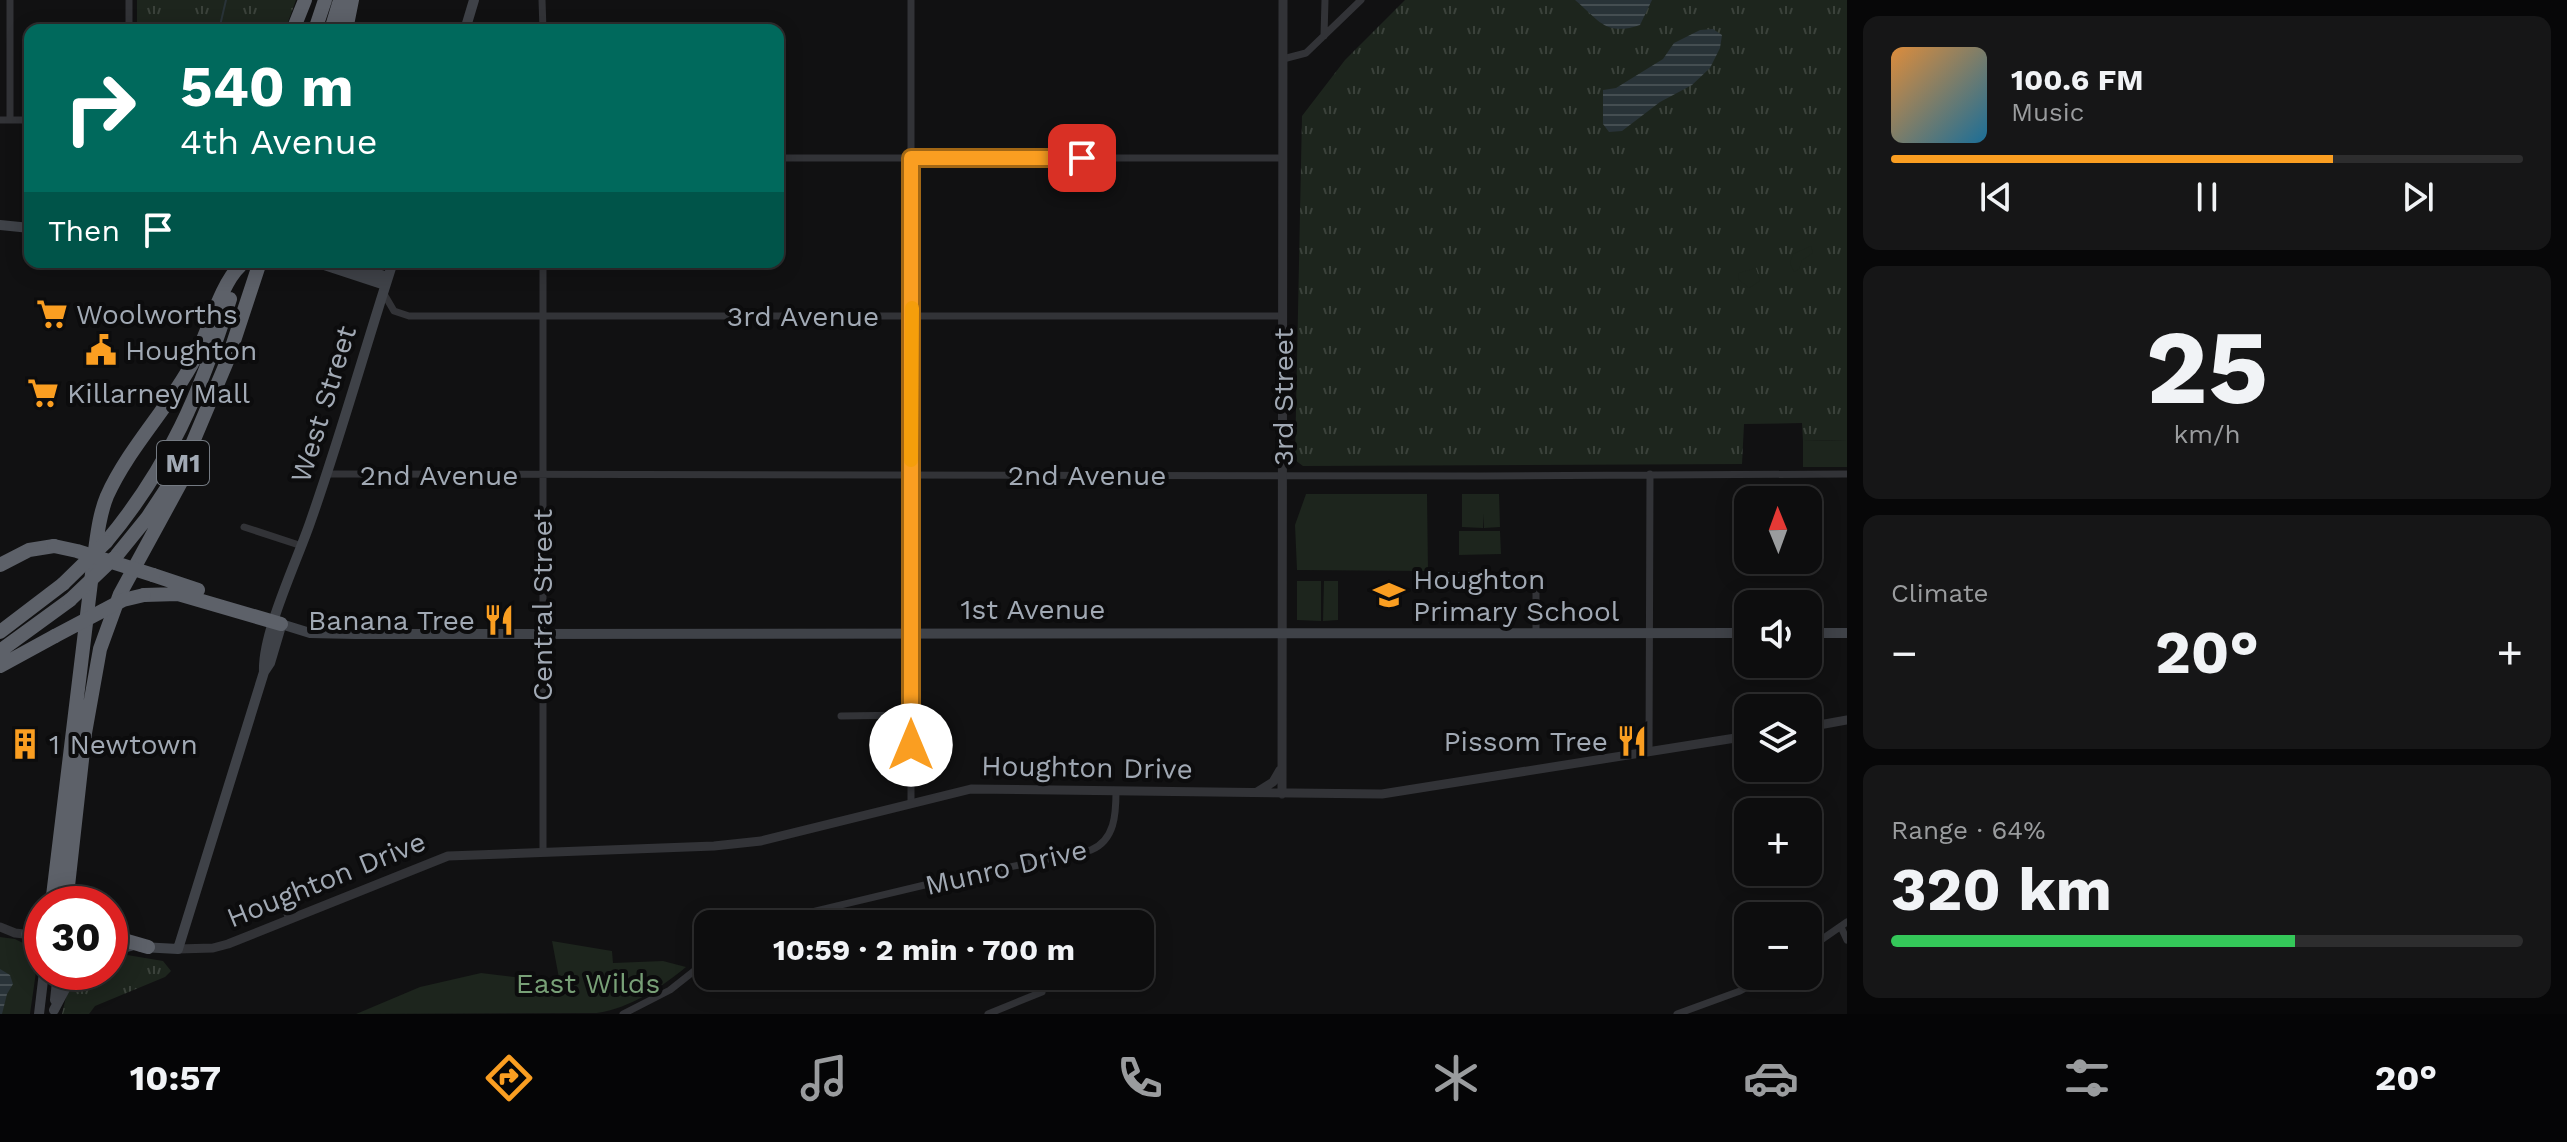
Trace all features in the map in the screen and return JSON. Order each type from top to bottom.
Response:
[{"type":"highway","points":[[295,24],[305,0]]},
{"type":"highway","points":[[317,24],[325,0]]},
{"type":"highway","points":[[333,24],[340,0]]},
{"type":"highway","points":[[347,24],[352,0]]},
{"type":"highway","points":[[54,886],[92,571],[104,504],[124,465],[186,375],[229,280],[238,268]]},
{"type":"highway","name":"M1","points":[[0,632],[63,584],[106,542],[153,480],[183,426],[211,357],[240,268]]},
{"type":"highway","name":"M1","points":[[0,651],[70,600],[117,555],[170,485],[194,442],[221,378],[258,268]]},
{"type":"highway","points":[[68,886],[85,733],[100,649],[120,594],[186,473],[194,442]]},
{"type":"highway","points":[[0,565],[29,550],[54,546],[153,575],[279,620]]},
{"type":"highway","points":[[0,666],[123,600],[144,595],[178,594],[279,620]]},
{"type":"highway","points":[[128,941],[148,947]]},
{"type":"main road","points":[[467,24],[474,0]]},
{"type":"main road","points":[[0,218],[24,220]]},
{"type":"main road","points":[[0,225],[24,227]]},
{"type":"main road","points":[[333,268],[385,285]]},
{"type":"main road","points":[[354,268],[385,285]]},
{"type":"main road","name":"West Street","points":[[178,949],[264,672],[270,663],[293,567],[298,561],[327,474],[391,268]]},
{"type":"main road","name":"1st Avenue","points":[[279,620],[312,627],[318,632],[1734,633]]},
{"type":"main road","points":[[1822,633],[1847,633]]},
{"type":"main road","name":"Houghton Drive","points":[[128,946],[178,949]]},
{"type":"main road","points":[[39,1014],[41,990]]},
{"type":"main road","points":[[53,1012],[56,990]]},
{"type":"main road","points":[[53,1012],[65,990]]},
{"type":"street","points":[[10,0],[10,120]]},
{"type":"street","points":[[129,0],[129,24]]},
{"type":"street","points":[[542,0],[543,24]]},
{"type":"street","points":[[911,0],[911,803]]},
{"type":"street","name":"3rd Street","points":[[1282,794],[1283,0]]},
{"type":"street","points":[[1324,36],[1325,0]]},
{"type":"street","points":[[1283,59],[1302,56],[1361,0]]},
{"type":"street","points":[[0,120],[24,120]]},
{"type":"street","points":[[784,158],[1283,158]]},
{"type":"street","name":"Central Street","points":[[543,268],[543,852]]},
{"type":"street","name":"3rd Avenue","points":[[385,285],[392,310],[401,315],[1283,316]]},
{"type":"street","name":"2nd Avenue","points":[[327,474],[1847,474]]},
{"type":"street","points":[[1649,752],[1650,474]]},
{"type":"street","points":[[244,527],[302,546]]},
{"type":"street","points":[[1536,585],[1536,633]]},
{"type":"street","points":[[841,716],[912,715]]},
{"type":"street","points":[[1822,724],[1847,720]]},
{"type":"street","name":"Houghton Drive","points":[[178,949],[223,946],[443,857],[756,842],[971,789],[1402,793],[1734,738]]},
{"type":"street","points":[[1253,794],[1273,782],[1283,763]]},
{"type":"street","name":"Munro Drive","points":[[820,910],[1091,850],[1102,845],[1110,832],[1116,812],[1116,791]]},
{"type":"street","points":[[283,904],[289,919]]},
{"type":"street","points":[[1822,940],[1844,925],[1847,940]]},
{"type":"street","points":[[0,927],[24,933]]},
{"type":"street","points":[[623,1014],[676,987],[694,972]]},
{"type":"street","points":[[1677,1014],[1742,990]]},
{"type":"street","points":[[988,1014],[1042,992]]},
{"type":"green space","points":[[137,0],[296,0],[287,24],[137,24]]},
{"type":"green space","points":[[1405,0],[1847,0],[1847,440],[1803,441],[1802,423],[1744,424],[1742,464],[1303,466],[1295,460],[1302,116],[1345,60]]},
{"type":"green space","points":[[1811,246],[1813,253],[1802,260],[1799,269],[1794,272],[1790,263],[1793,254]]},
{"type":"green space","points":[[1756,268],[1760,281],[1749,288],[1738,279],[1739,273]]},
{"type":"green space","points":[[1847,440],[1847,467],[1803,467],[1803,441]]},
{"type":"green space","points":[[1306,494],[1427,494],[1428,571],[1297,570],[1295,525]]},
{"type":"green space","points":[[1462,494],[1499,494],[1500,527],[1484,528],[1484,514],[1483,528],[1462,527]]},
{"type":"green space","points":[[1459,531],[1500,531],[1501,554],[1459,555]]},
{"type":"green space","points":[[1297,581],[1321,581],[1321,621],[1297,620]]},
{"type":"green space","points":[[1324,581],[1338,581],[1338,620],[1323,621]]},
{"type":"green space","points":[[0,937],[24,944],[24,990],[33,990],[30,1014],[0,1014]]},
{"type":"green space","name":"East Wilds","points":[[552,941],[612,951],[613,963],[663,961],[686,967],[644,996],[621,1007],[597,1013],[356,1014],[420,987],[481,973],[546,981],[559,978]]},
{"type":"green space","points":[[128,955],[163,961],[171,971],[165,977],[95,1006],[89,1014],[62,1014],[69,990],[128,990]]},
{"type":"shaded area","points":[[1575,0],[1652,0],[1640,25],[1618,29],[1603,24]]},
{"type":"shaded area","points":[[1713,29],[1722,35],[1720,48],[1710,68],[1692,85],[1660,102],[1622,131],[1609,132],[1603,124],[1603,90],[1616,88],[1663,59],[1674,43],[1700,30]]},
{"type":"shaded area","points":[[1448,572],[1475,572],[1475,587],[1448,587]]},
{"type":"shaded area","points":[[0,969],[10,975],[13,984],[2,1014],[0,1014]]},
{"type":"waterway","points":[[220,24],[226,0]]},
{"type":"slow traffic","points":[[911,460],[912,308]]},
{"type":"place","name":"Woolworths","points":[[52,314]]},
{"type":"place","name":"Houghton","points":[[101,350]]},
{"type":"place","name":"Killarney Mall","points":[[43,393]]},
{"type":"place","name":"Houghton Primary School","points":[[1389,595]]},
{"type":"place","name":"Banana Tree","points":[[499,620]]},
{"type":"place","name":"Pissom Tree","points":[[1632,741]]},
{"type":"place","name":"1 Newtown","points":[[25,744]]},
{"type":"route","points":[[911,745],[911,158],[1082,158]]}]
